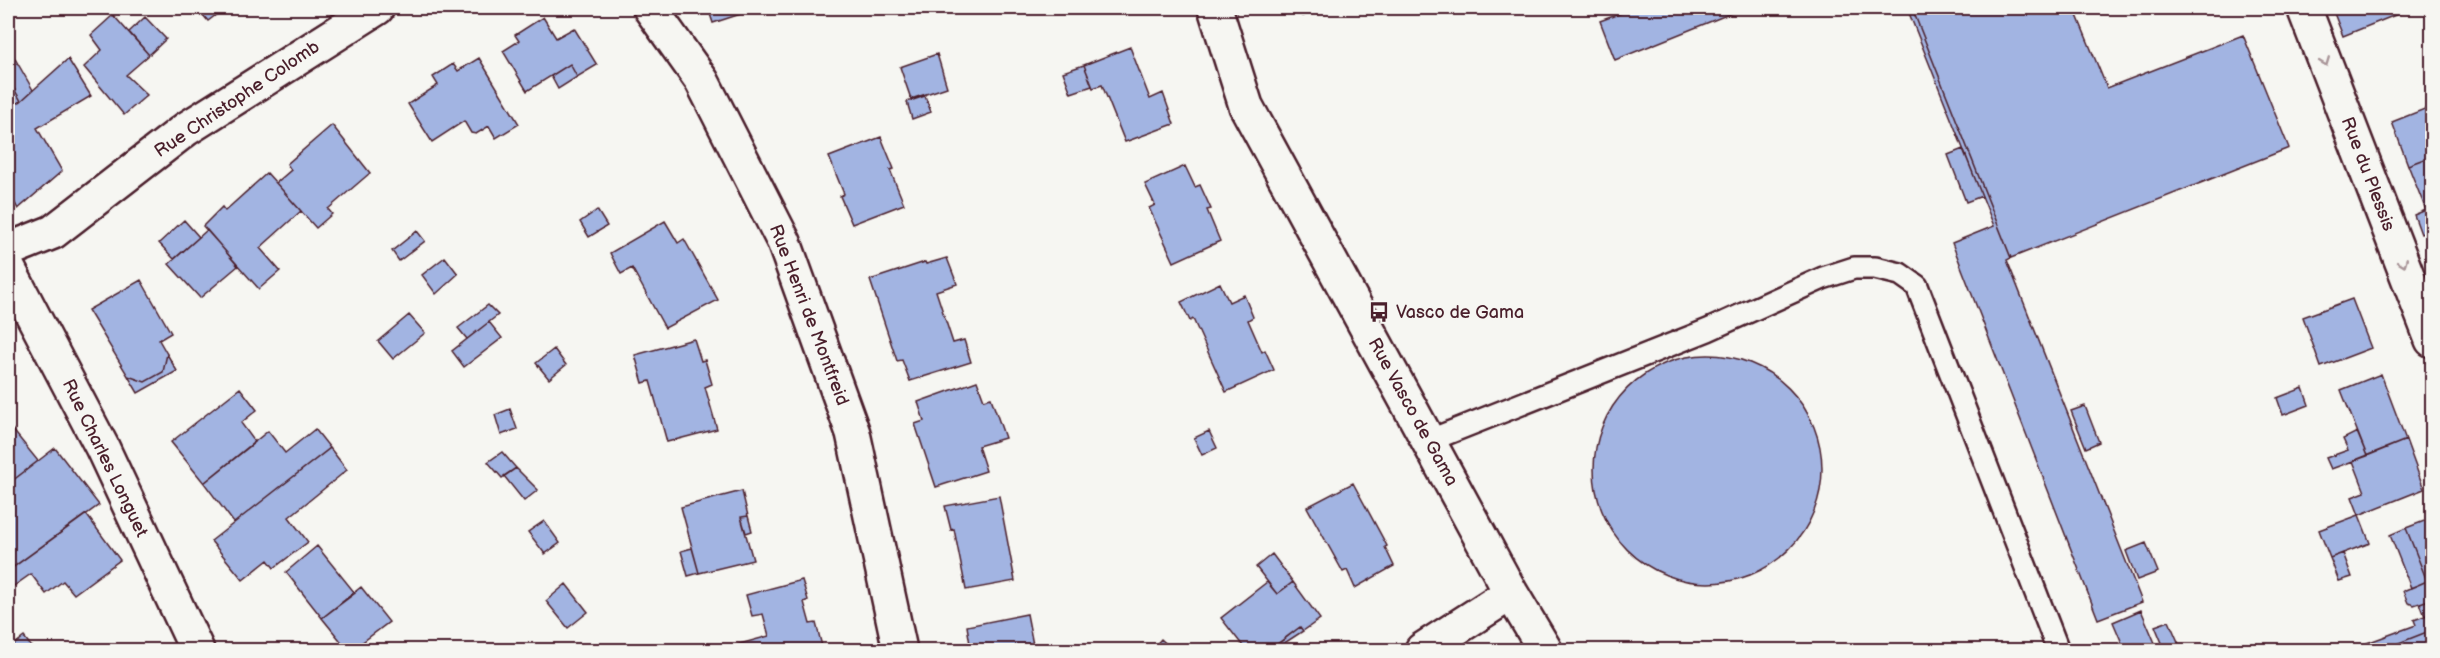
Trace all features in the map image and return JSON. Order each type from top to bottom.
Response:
[{"type":"street","name":"Rue Christophe Colomb","points":[[8,250],[53,232],[186,129],[377,8]]},
{"type":"street","name":"Rue Henri de Montfreid","points":[[650,8],[702,81],[784,242],[853,433],[900,651]]},
{"type":"street","name":"Rue Vasco de Gama","points":[[1215,8],[1246,106],[1511,593],[1545,651]]},
{"type":"street","name":"Rue du Plessis","points":[[2304,8],[2433,340]]},
{"type":"street","name":"Rue Charles Longuet","points":[[8,268],[102,447],[197,651]]},
{"type":"street","points":[[1422,651],[1511,593]]},
{"type":"lane","points":[[1428,441],[1707,330],[1822,278],[1854,268],[1875,268],[1900,274],[1917,286],[2058,651]]},
{"type":"building","points":[[197,8],[225,8],[208,21]]},
{"type":"building","points":[[708,8],[759,8],[713,23]]},
{"type":"building","points":[[1299,8],[1324,8],[1303,16]]},
{"type":"building","points":[[1635,8],[1744,8],[1615,60],[1600,21]]},
{"type":"building","points":[[1907,8],[1912,8],[2011,258],[2007,260],[2142,602],[2098,619],[1952,243],[1994,226]]},
{"type":"building","points":[[1912,8],[2074,8],[2107,88],[2243,35],[2289,148],[2011,258]]},
{"type":"building","points":[[2332,8],[2413,8],[2343,36]]},
{"type":"building","points":[[113,15],[149,55],[126,75],[147,95],[124,115],[84,67],[102,50],[91,35]]},
{"type":"building","points":[[145,17],[166,39],[149,55],[129,32]]},
{"type":"building","points":[[543,17],[556,38],[574,28],[597,65],[577,77],[570,64],[527,91],[503,51],[519,41],[515,35]]},
{"type":"building","points":[[1130,47],[1150,99],[1163,93],[1174,124],[1125,142],[1102,85],[1093,88],[1084,65]]},
{"type":"building","points":[[10,50],[33,90],[21,101],[8,78],[8,51]]},
{"type":"building","points":[[937,54],[947,87],[911,99],[900,67]]},
{"type":"building","points":[[479,58],[519,124],[496,138],[489,126],[476,134],[471,133],[464,121],[432,142],[408,104],[438,85],[433,77],[453,64],[458,71]]},
{"type":"building","points":[[68,59],[91,96],[37,128],[62,171],[18,209],[8,190],[8,109],[21,101]]},
{"type":"building","points":[[570,64],[577,77],[558,89],[551,76]]},
{"type":"building","points":[[1084,65],[1092,86],[1071,93],[1063,72]]},
{"type":"building","points":[[8,78],[21,101],[8,109]]},
{"type":"building","points":[[925,96],[931,112],[912,119],[907,102]]},
{"type":"building","points":[[2432,106],[2432,156],[2408,165],[2392,122]]},
{"type":"building","points":[[332,125],[370,173],[328,209],[332,214],[316,228],[276,183],[291,170],[287,164]]},
{"type":"building","points":[[881,137],[894,169],[890,170],[904,204],[852,224],[840,196],[844,194],[829,157]]},
{"type":"building","points":[[1963,149],[1982,196],[1966,202],[1948,155]]},
{"type":"building","points":[[2432,156],[2432,229],[2421,234],[2414,215],[2426,210],[2408,165]]},
{"type":"building","points":[[1185,166],[1195,187],[1200,185],[1211,209],[1207,210],[1220,241],[1174,262],[1149,208],[1155,205],[1145,184]]},
{"type":"building","points":[[267,173],[301,211],[260,248],[280,271],[259,289],[203,226],[222,207],[225,211]]},
{"type":"building","points":[[597,210],[607,226],[589,237],[580,222]]},
{"type":"building","points":[[184,220],[199,237],[174,259],[159,243]]},
{"type":"building","points":[[665,221],[678,243],[684,239],[718,300],[665,328],[632,268],[621,274],[610,253]]},
{"type":"building","points":[[207,230],[238,266],[200,298],[169,264]]},
{"type":"building","points":[[417,231],[425,241],[399,261],[392,251]]},
{"type":"building","points":[[445,257],[458,274],[436,294],[422,275]]},
{"type":"building","points":[[947,258],[957,284],[936,291],[953,343],[964,340],[971,362],[910,381],[902,360],[897,361],[870,280],[925,262],[926,264]]},
{"type":"building","points":[[141,280],[171,333],[159,340],[167,354],[163,372],[145,382],[128,376],[88,310]]},
{"type":"building","points":[[1220,283],[1229,302],[1244,295],[1253,317],[1248,320],[1262,352],[1265,350],[1274,370],[1226,392],[1193,319],[1190,321],[1181,302]]},
{"type":"building","points":[[2352,299],[2371,348],[2321,367],[2303,317]]},
{"type":"building","points":[[488,305],[498,315],[467,339],[458,328]]},
{"type":"building","points":[[409,315],[425,333],[393,359],[378,341]]},
{"type":"building","points":[[489,322],[502,338],[464,367],[452,351]]},
{"type":"building","points":[[694,339],[701,361],[705,360],[712,384],[705,387],[717,429],[667,442],[650,381],[643,383],[635,355]]},
{"type":"building","points":[[554,349],[566,365],[549,379],[536,363]]},
{"type":"building","points":[[167,354],[177,371],[138,393],[128,376],[145,382],[163,372]]},
{"type":"building","points":[[1697,355],[1719,355],[1762,368],[1789,388],[1809,415],[1820,447],[1822,469],[1820,491],[1809,523],[1789,550],[1762,570],[1741,578],[1719,583],[1697,583],[1654,570],[1627,550],[1607,523],[1599,502],[1594,480],[1594,458],[1607,415],[1627,388],[1654,368],[1675,360]]},
{"type":"building","points":[[2381,374],[2406,440],[2367,456],[2341,390]]},
{"type":"building","points":[[977,381],[984,400],[991,398],[1005,438],[978,446],[986,471],[936,487],[915,424],[924,421],[918,402]]},
{"type":"building","points":[[240,388],[257,410],[241,423],[255,442],[204,483],[171,442]]},
{"type":"building","points":[[2303,388],[2309,405],[2283,415],[2277,398]]},
{"type":"building","points":[[2085,406],[2099,442],[2086,448],[2071,411]]},
{"type":"building","points":[[510,409],[517,429],[501,435],[495,415]]},
{"type":"building","points":[[8,424],[38,461],[8,484]]},
{"type":"building","points":[[315,429],[330,448],[234,523],[204,483],[268,431],[285,453]]},
{"type":"building","points":[[1209,431],[1217,448],[1202,455],[1194,438]]},
{"type":"building","points":[[2357,432],[2367,456],[2331,469],[2326,458],[2348,450],[2343,439]]},
{"type":"building","points":[[2406,440],[2424,489],[2359,515],[2352,497],[2365,492],[2353,461]]},
{"type":"building","points":[[55,448],[99,505],[8,571],[8,484]]},
{"type":"building","points":[[330,448],[347,470],[289,517],[308,542],[274,568],[268,560],[243,580],[211,541]]},
{"type":"building","points":[[502,452],[516,468],[502,478],[488,462]]},
{"type":"building","points":[[516,468],[538,490],[524,501],[504,476]]},
{"type":"building","points":[[1353,483],[1387,546],[1385,547],[1394,566],[1355,588],[1347,570],[1343,572],[1307,507]]},
{"type":"building","points":[[742,491],[748,516],[741,517],[753,560],[699,573],[681,507]]},
{"type":"building","points":[[999,496],[1015,581],[966,590],[954,529],[951,530],[945,506]]},
{"type":"building","points":[[86,514],[120,560],[74,594],[63,581],[46,594],[31,574],[8,590],[8,571]]},
{"type":"building","points":[[2359,515],[2370,543],[2330,558],[2319,530]]},
{"type":"building","points":[[748,516],[752,531],[746,533],[741,517]]},
{"type":"building","points":[[2432,518],[2432,579],[2427,581],[2406,528]]},
{"type":"building","points":[[544,521],[560,543],[545,554],[528,532]]},
{"type":"building","points":[[2406,528],[2427,581],[2411,588],[2390,535]]},
{"type":"building","points":[[2146,543],[2158,572],[2137,580],[2126,551]]},
{"type":"building","points":[[317,546],[355,593],[322,618],[286,572]]},
{"type":"building","points":[[692,548],[699,573],[688,576],[681,551]]},
{"type":"building","points":[[2343,553],[2352,577],[2339,581],[2330,558]]},
{"type":"building","points":[[1272,554],[1293,582],[1277,594],[1256,567]]},
{"type":"building","points":[[2432,579],[2432,606],[2429,600],[2414,605],[2408,603],[2403,591]]},
{"type":"building","points":[[802,580],[808,600],[804,602],[810,624],[816,623],[823,650],[738,650],[736,645],[769,636],[763,614],[752,616],[746,595]]},
{"type":"building","points":[[1267,582],[1277,594],[1293,582],[1320,619],[1303,631],[1300,627],[1269,650],[1246,650],[1221,618]]},
{"type":"building","points":[[566,584],[588,612],[568,628],[546,601]]},
{"type":"building","points":[[361,587],[389,622],[352,650],[348,650],[322,618]]},
{"type":"building","points":[[2429,600],[2432,613],[2425,616],[2420,603]]},
{"type":"building","points":[[2141,610],[2158,650],[2125,650],[2113,622]]},
{"type":"building","points":[[2432,613],[2432,630],[2381,650],[2370,650],[2367,643],[2416,625],[2414,620]]},
{"type":"building","points":[[1027,614],[1034,650],[971,650],[967,626]]},
{"type":"building","points":[[2169,621],[2179,644],[2165,650],[2155,626]]},
{"type":"building","points":[[1300,627],[1303,631],[1274,650],[1273,648]]},
{"type":"building","points":[[2432,630],[2432,650],[2381,650]]},
{"type":"building","points":[[24,637],[34,650],[8,650],[8,649]]},
{"type":"building","points":[[1161,639],[1173,650],[1151,650]]},
{"type":"place","name":"Vasco de Gama","points":[[1379,312]]}]
